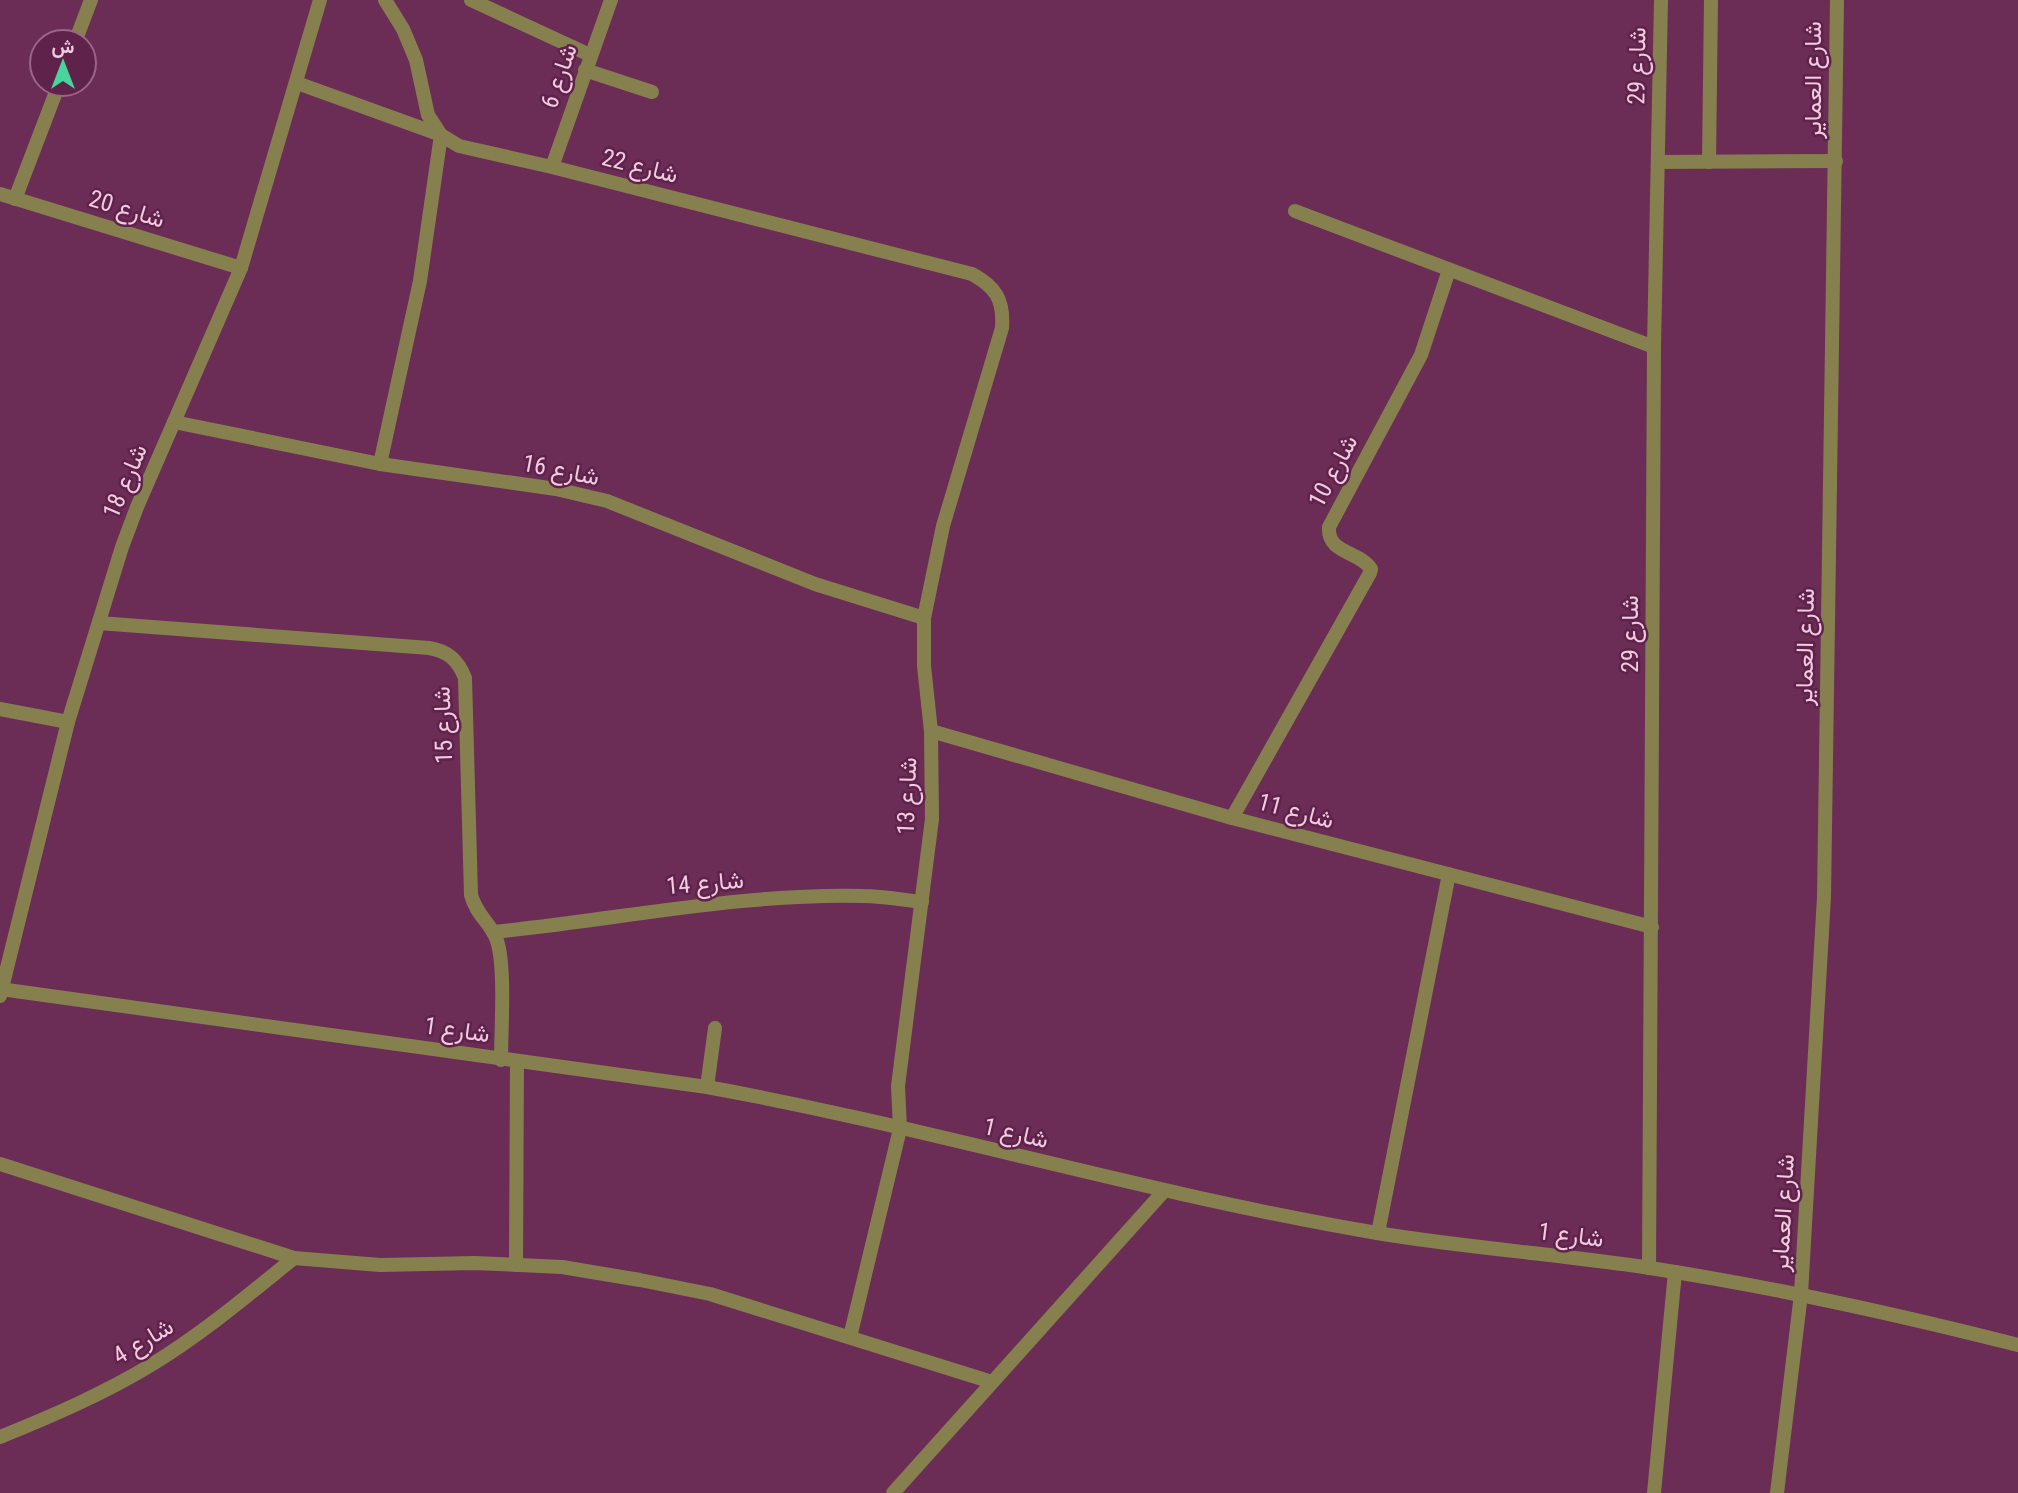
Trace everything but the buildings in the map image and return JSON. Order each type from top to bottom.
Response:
[{"type":"street","points":[[80,28],[91,0]]},
{"type":"street","name":"شارع 18","points":[[1,992],[68,722],[99,623],[137,507],[241,268],[320,0]]},
{"type":"street","points":[[380,464],[421,281],[441,135],[428,115],[416,60],[403,29],[385,0]]},
{"type":"street","points":[[471,0],[590,55]]},
{"type":"street","name":"شارع 6","points":[[552,167],[611,0]]},
{"type":"street","name":"شارع 29","points":[[1649,1268],[1654,347],[1661,0]]},
{"type":"street","points":[[1709,162],[1711,0]]},
{"type":"street","name":"شارع العماير","points":[[1777,1493],[1801,1294],[1824,897],[1837,0]]},
{"type":"street","points":[[585,70],[652,92]]},
{"type":"street","name":"شارع 22","points":[[297,83],[441,135],[459,146],[552,167],[972,274]]},
{"type":"street","points":[[15,199],[54,98]]},
{"type":"street","points":[[1658,162],[1836,160]]},
{"type":"street","name":"شارع 20","points":[[0,194],[241,268]]},
{"type":"street","points":[[1295,211],[1654,347]]},
{"type":"street","name":"شارع 10","points":[[1232,818],[1370,573],[1371,569],[1366,563],[1336,547],[1331,541],[1329,527],[1421,355],[1449,270]]},
{"type":"street","name":"شارع 13","points":[[850,1337],[900,1129],[898,1087],[932,818],[931,731],[924,666],[924,618],[943,526],[1002,328],[1003,311],[998,295],[987,282],[972,274]]},
{"type":"street","name":"شارع 16","points":[[174,422],[380,464],[556,489],[607,502],[815,584],[924,618]]},
{"type":"street","name":"شارع 15","points":[[99,623],[429,648],[452,656],[461,666],[465,678],[471,895],[480,917],[493,932],[500,951],[502,1060]]},
{"type":"street","points":[[0,709],[68,722]]},
{"type":"street","name":"شارع 11","points":[[931,731],[1232,818],[1652,927]]},
{"type":"street","points":[[1378,1233],[1449,874]]},
{"type":"street","name":"شارع 14","points":[[493,932],[576,924],[680,908],[814,896],[867,896],[922,902]]},
{"type":"street","name":"شارع 1","points":[[1,992],[230,1020],[707,1087],[1164,1191],[1378,1233],[1649,1268],[1801,1294],[2018,1345]]},
{"type":"street","points":[[707,1087],[715,1028]]},
{"type":"street","points":[[516,1265],[517,1062]]},
{"type":"street","points":[[0,1164],[294,1258],[380,1265],[562,1267],[710,1294],[992,1382]]},
{"type":"street","points":[[893,1493],[1164,1191]]},
{"type":"street","name":"شارع 4","points":[[0,1437],[95,1396],[150,1365],[204,1331],[294,1258]]},
{"type":"street","points":[[1654,1493],[1675,1272]]}]
